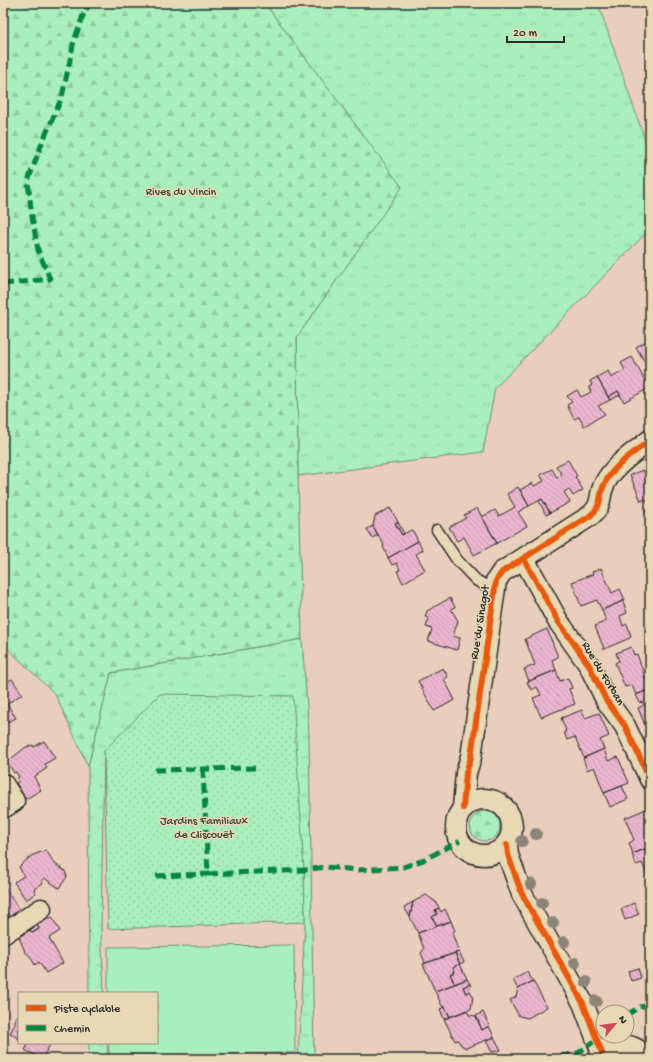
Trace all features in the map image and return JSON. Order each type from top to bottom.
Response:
[{"type":"street","name":"Rue du Sinagot","points":[[463,808],[466,773],[471,757],[496,581],[502,572],[590,516],[598,509],[604,484],[608,478],[616,468],[650,440]]},
{"type":"street","name":"Rue du Forban","points":[[524,559],[558,621],[589,665],[606,700],[625,726],[650,779]]},
{"type":"street","name":"Rue du Sinagot","points":[[471,757],[478,787],[482,794],[488,799]]},
{"type":"street","points":[[3,784],[14,801],[3,808]]},
{"type":"street","points":[[482,856],[495,853],[507,845],[513,830],[512,821],[504,806],[496,801],[488,799],[474,800],[463,808],[458,815],[456,833],[460,842],[469,851],[494,863],[514,887],[522,894]]},
{"type":"street","points":[[507,845],[508,854],[522,894],[607,1048],[628,1046],[636,1048],[647,1059]]},
{"type":"street","points":[[3,934],[41,908]]},
{"type":"street","points":[[583,1003],[595,1019]]},
{"type":"lane","name":"Rue du Sinagot","points":[[438,530],[457,560],[466,570],[476,580],[495,591]]},
{"type":"green space","name":"Rives du Vincin","points":[[3,3],[271,3],[266,5],[402,187],[297,337],[298,476],[302,639],[111,673],[88,766],[55,694],[3,644]]},
{"type":"green space","points":[[271,3],[598,3],[650,155],[650,229],[495,388],[483,452],[298,476],[297,337],[401,187],[266,5]]},
{"type":"green space","points":[[302,639],[309,733],[314,1059],[298,1059],[305,922],[304,870],[104,751],[101,928],[104,992],[89,992],[88,766],[111,673]]},
{"type":"green space","name":"Jardins Familiaux de Cliscouët","points":[[160,694],[293,696],[304,870],[305,922],[108,929],[104,751]]},
{"type":"green space","points":[[485,811],[496,815],[500,826],[496,837],[485,841],[474,837],[470,826],[474,815]]},
{"type":"green space","points":[[294,945],[295,1053],[109,1055],[109,1044],[158,1044],[158,992],[108,992],[108,947]]},
{"type":"green space","points":[[89,1044],[107,1044],[108,1059],[89,1059]]},
{"type":"building","points":[[650,339],[650,366],[648,367],[636,347]]},
{"type":"building","points":[[632,357],[649,388],[624,402],[618,391],[608,397],[597,377],[608,371],[611,378],[625,370],[621,363]]},
{"type":"building","points":[[597,377],[610,400],[598,406],[605,414],[584,426],[579,417],[574,419],[567,405],[572,402],[567,396],[577,390],[581,397],[591,392],[589,387],[592,385],[590,381]]},
{"type":"building","points":[[618,391],[620,395],[610,400],[608,397]]},
{"type":"building","points":[[568,460],[577,476],[575,477],[583,490],[573,496],[569,489],[564,492],[570,502],[550,513],[542,499],[529,506],[520,490],[532,483],[534,486],[544,481],[540,475],[552,469],[557,478],[562,475],[556,466]]},
{"type":"building","points":[[643,470],[645,474],[650,472],[650,509],[646,499],[641,501],[630,475]]},
{"type":"building","points":[[518,487],[529,506],[518,512],[527,526],[497,543],[482,517],[495,510],[499,516],[515,507],[507,494]]},
{"type":"building","points":[[542,499],[550,513],[546,515],[539,501]]},
{"type":"building","points":[[390,508],[398,522],[395,523],[402,535],[411,530],[418,541],[388,558],[383,546],[384,545],[373,526],[375,516]]},
{"type":"building","points":[[477,508],[497,543],[474,555],[464,537],[457,541],[449,527],[466,518],[464,515]]},
{"type":"building","points":[[650,509],[650,522],[645,511]]},
{"type":"building","points":[[398,522],[404,534],[402,535],[395,523]]},
{"type":"building","points":[[373,526],[378,535],[372,538],[367,529]]},
{"type":"building","points":[[418,541],[423,550],[416,554],[425,570],[403,583],[397,571],[400,570],[397,563],[392,565],[388,558]]},
{"type":"building","points":[[601,568],[612,593],[620,589],[625,600],[602,610],[597,600],[581,606],[572,582],[593,574],[592,572]]},
{"type":"building","points":[[450,598],[455,607],[451,609],[458,621],[453,636],[460,638],[457,650],[428,641],[432,629],[426,627],[429,618],[425,617],[427,611]]},
{"type":"building","points":[[623,601],[627,613],[620,616],[623,626],[627,624],[631,636],[630,638],[604,649],[595,626],[606,621],[602,610]]},
{"type":"building","points":[[547,629],[558,657],[552,660],[556,670],[529,681],[524,669],[535,665],[525,639]]},
{"type":"building","points":[[631,647],[634,655],[637,654],[646,680],[649,678],[650,680],[650,689],[636,695],[632,685],[625,687],[615,663],[619,661],[616,653]]},
{"type":"building","points":[[443,668],[448,677],[444,679],[455,700],[434,711],[418,681]]},
{"type":"building","points":[[556,670],[560,681],[568,678],[572,688],[569,689],[575,704],[541,717],[533,698],[541,695],[537,687],[531,690],[527,682]]},
{"type":"building","points":[[12,679],[22,694],[7,704],[16,718],[3,724],[3,684]]},
{"type":"building","points":[[650,689],[649,735],[638,708],[644,705],[643,702],[640,703],[636,695]]},
{"type":"building","points":[[582,710],[585,718],[599,713],[609,736],[600,740],[604,749],[584,758],[575,737],[567,740],[564,732],[566,731],[561,718]]},
{"type":"building","points":[[44,741],[55,758],[45,764],[47,768],[34,777],[41,790],[26,799],[16,783],[19,781],[17,778],[19,777],[16,772],[14,773],[7,762],[26,747],[33,745],[34,747]]},
{"type":"building","points":[[604,749],[608,761],[618,757],[629,783],[604,793],[594,767],[587,770],[583,758]]},
{"type":"building","points":[[622,786],[628,799],[610,807],[604,793]]},
{"type":"building","points":[[646,809],[650,819],[650,847],[633,854],[629,843],[634,840],[625,818]]},
{"type":"building","points":[[650,847],[650,881],[642,863],[636,865],[632,854]]},
{"type":"building","points":[[46,850],[54,863],[65,871],[67,877],[59,888],[45,878],[42,880],[43,883],[34,889],[36,893],[26,900],[14,882],[24,876],[19,867],[31,856]]},
{"type":"building","points":[[3,884],[21,913],[11,919],[3,907]]},
{"type":"building","points":[[426,895],[436,902],[439,908],[435,910],[437,914],[432,917],[437,926],[418,933],[410,917],[413,902]]},
{"type":"building","points":[[413,902],[410,917],[404,907]]},
{"type":"building","points":[[634,903],[639,914],[625,920],[621,909]]},
{"type":"building","points":[[439,908],[441,912],[445,909],[451,921],[437,926],[432,917],[437,914],[435,910]]},
{"type":"building","points":[[52,917],[60,931],[49,938],[63,963],[46,973],[39,962],[35,965],[30,956],[25,952],[19,937],[30,930],[32,933],[39,929],[37,925]]},
{"type":"building","points":[[451,921],[455,931],[452,933],[459,952],[425,963],[421,953],[424,949],[418,933]]},
{"type":"building","points":[[37,925],[39,929],[32,933],[30,930]]},
{"type":"building","points":[[459,952],[464,962],[460,964],[455,953]]},
{"type":"building","points":[[455,953],[460,964],[453,967],[455,972],[450,974],[455,984],[435,991],[423,964]]},
{"type":"building","points":[[460,964],[467,979],[455,984],[450,974],[455,972],[453,967]]},
{"type":"building","points":[[638,968],[641,978],[631,981],[628,971]]},
{"type":"building","points":[[527,972],[533,981],[518,989],[513,980]]},
{"type":"building","points":[[467,979],[470,984],[463,987],[466,993],[470,991],[473,996],[471,1009],[450,1017],[445,1007],[442,1006],[435,991]]},
{"type":"building","points":[[533,981],[547,1007],[528,1018],[519,1016],[510,1000],[516,997],[518,989]]},
{"type":"building","points":[[470,984],[470,991],[466,993],[463,987]]},
{"type":"building","points":[[445,1007],[450,1017],[444,1019],[440,1009]]},
{"type":"building","points":[[467,1010],[469,1015],[476,1016],[482,1030],[489,1026],[494,1037],[466,1048],[461,1045],[458,1040],[455,1041],[444,1019]]},
{"type":"building","points":[[483,1012],[489,1026],[482,1030],[476,1016]]},
{"type":"building","points":[[18,1016],[18,1038],[10,1033],[15,1024],[15,1018]]},
{"type":"building","points":[[494,1037],[501,1050],[492,1052],[486,1041]]},
{"type":"building","points":[[27,1044],[50,1044],[42,1059],[25,1050],[28,1045]]},
{"type":"marked path","points":[[3,284],[50,279],[38,250],[32,217],[28,181],[42,143],[62,97],[74,41],[84,13],[90,3]]},
{"type":"marked path","points":[[155,770],[255,768]]},
{"type":"marked path","points":[[203,769],[208,874],[304,870],[326,867],[358,870],[403,867],[421,861],[460,841]]},
{"type":"marked path","points":[[156,876],[208,874]]},
{"type":"marked path","points":[[635,1010],[639,1007],[650,1005]]},
{"type":"marked path","points":[[546,1059],[578,1053],[595,1041]]},
{"type":"cycle path","points":[[463,808],[466,773],[471,757],[496,581],[502,572],[590,516],[598,507],[601,492],[609,476],[625,459],[650,440]]},
{"type":"cycle path","points":[[524,559],[558,621],[589,665],[606,700],[625,726],[650,779]]},
{"type":"cycle path","points":[[507,845],[508,855],[522,894],[583,1003],[602,1053]]}]
